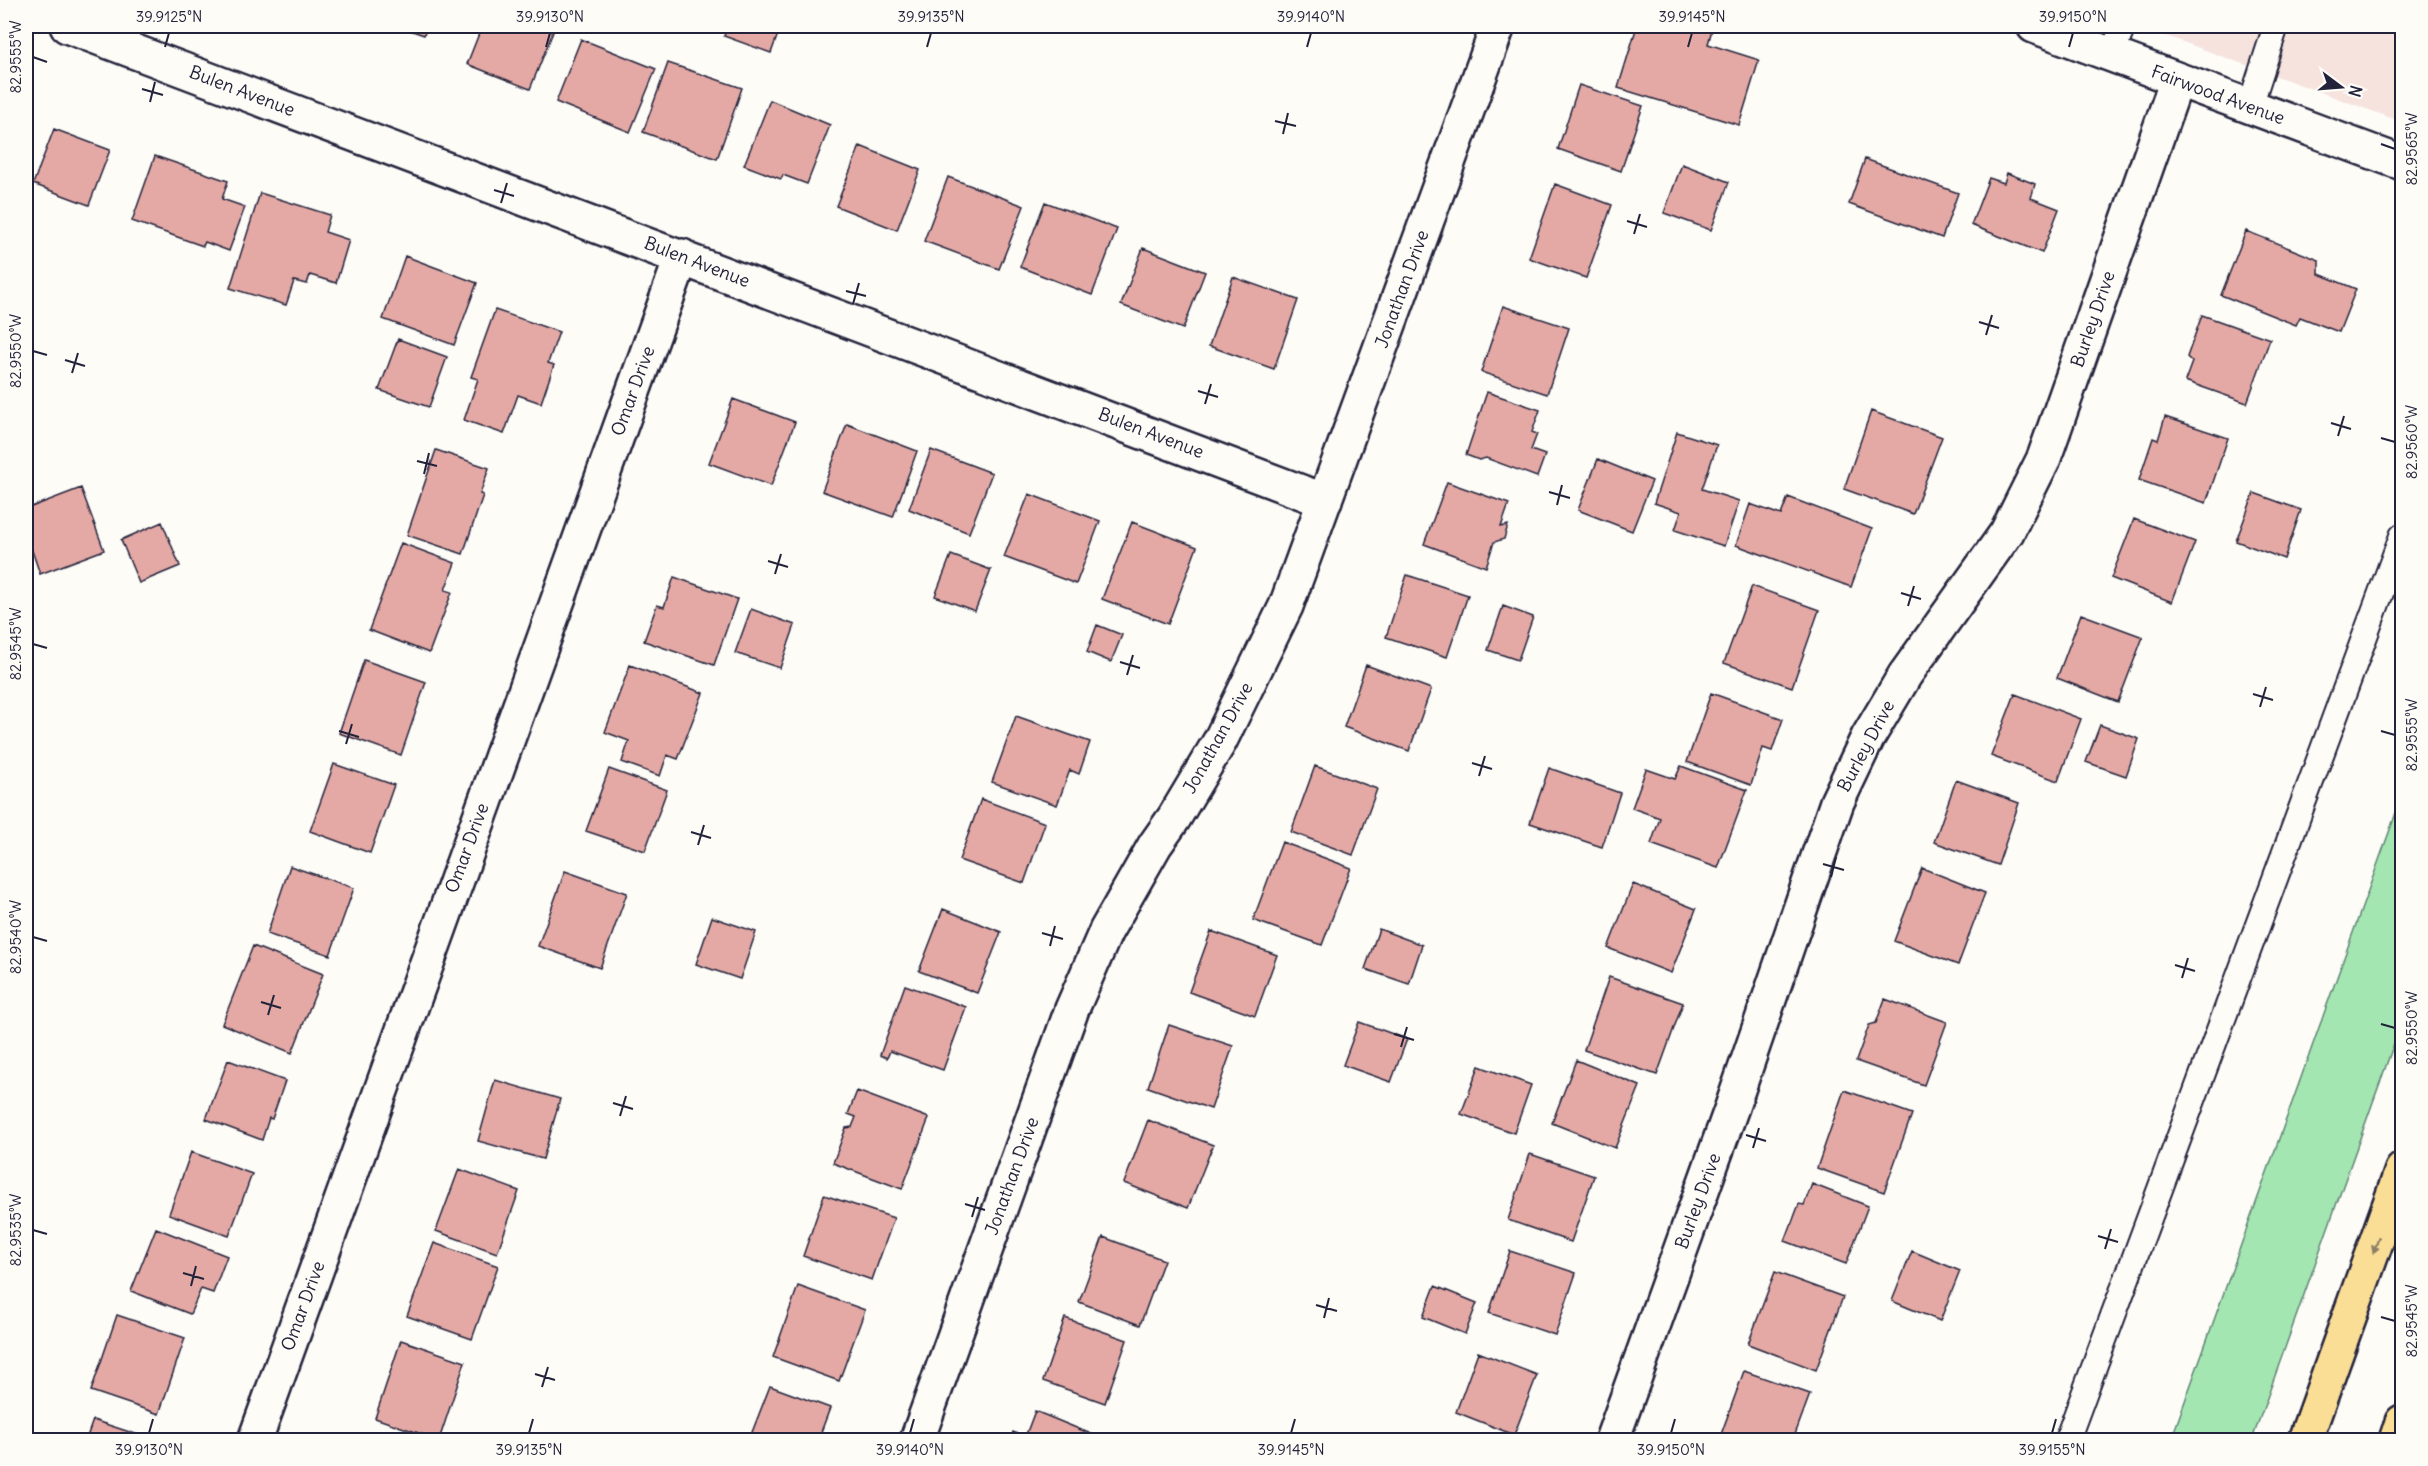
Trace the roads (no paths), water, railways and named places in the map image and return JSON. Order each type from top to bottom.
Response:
[{"type":"highway","points":[[2305,1440],[2403,1170]]},
{"type":"highway","points":[[2396,1440],[2402,1422]]},
{"type":"street","name":"Bulen Avenue","points":[[68,26],[682,256],[1325,501]]},
{"type":"street","name":"Jonathan Drive","points":[[917,1440],[1076,999],[1106,931],[1155,845],[1174,818],[1220,741],[1286,606],[1498,26]]},
{"type":"street","name":"Fairwood Avenue","points":[[2034,26],[2117,40],[2177,80],[2403,163]]},
{"type":"street","name":"Burley Drive","points":[[1612,1440],[1732,1107],[1837,802],[1873,728],[1905,675],[2007,532],[2044,458],[2177,80]]},
{"type":"street","name":"Omar Drive","points":[[255,1440],[682,256]]},
{"type":"lane","points":[[2250,106],[2276,26]]},
{"type":"lane","points":[[2067,1440],[2403,536]]}]
